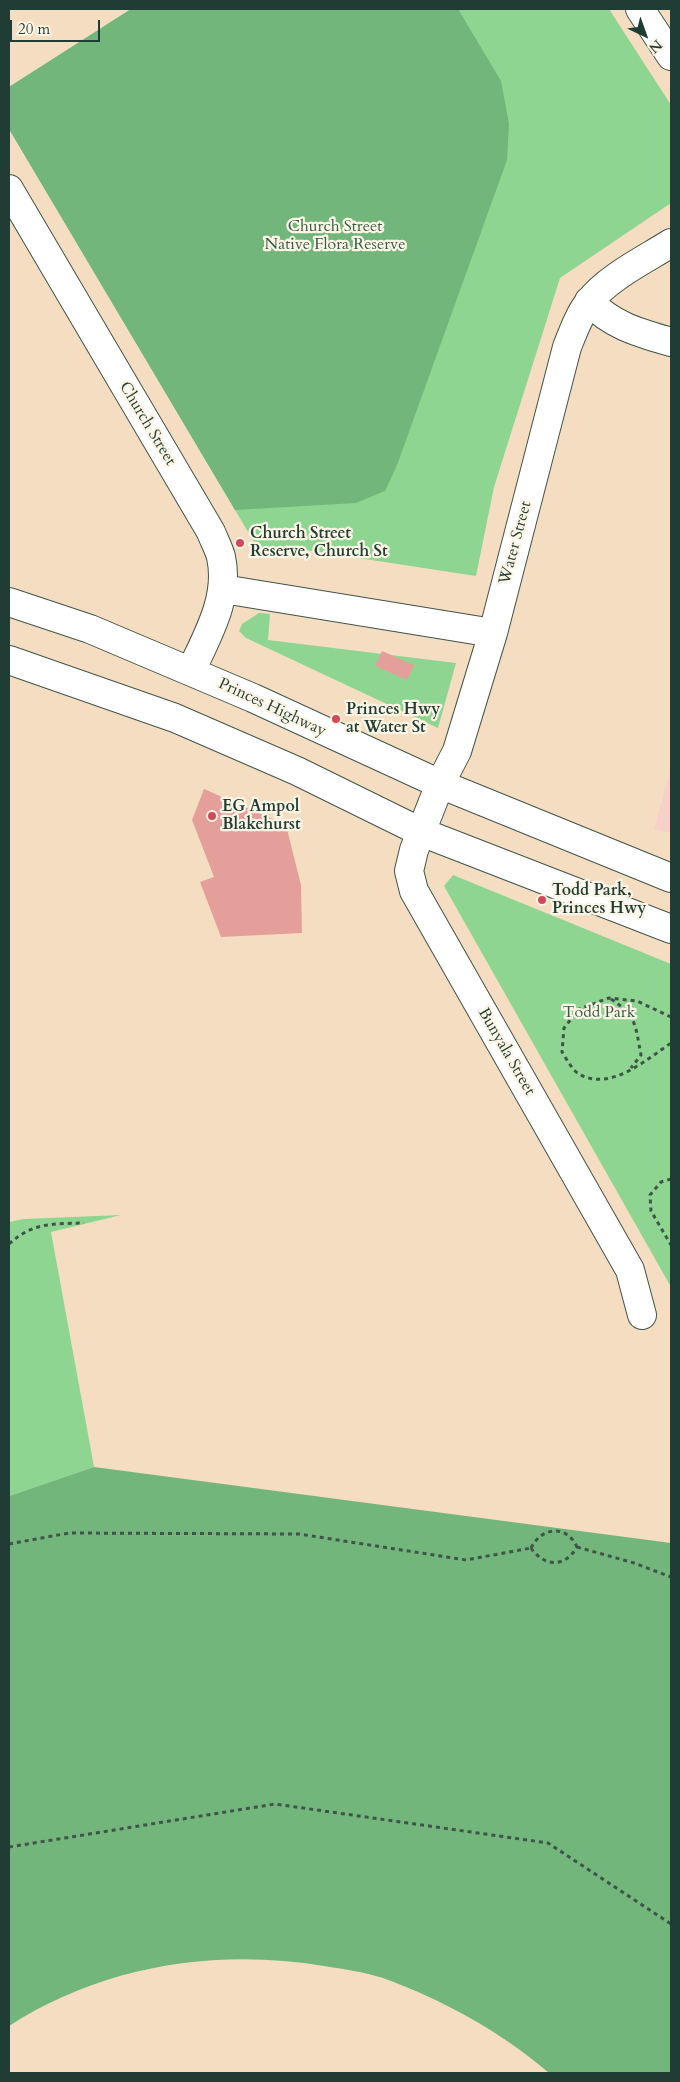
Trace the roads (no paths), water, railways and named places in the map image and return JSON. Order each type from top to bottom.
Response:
[{"type":"main road","points":[[640,9],[671,56]]},
{"type":"main road","name":"Church Street","points":[[9,189],[211,532],[221,557],[223,589],[210,630],[191,671]]},
{"type":"main road","name":"Water Street","points":[[440,784],[457,751],[493,633],[567,348],[578,319],[590,301],[616,279],[671,243]]},
{"type":"main road","points":[[590,301],[600,312],[627,329],[671,342]]},
{"type":"main road","points":[[223,589],[493,633]]},
{"type":"main road","name":"Princes Highway","points":[[9,602],[90,629],[191,671],[440,784],[671,878]]},
{"type":"main road","points":[[9,660],[175,718],[297,771],[421,832],[671,929]]},
{"type":"main road","name":"Bunyala Street","points":[[440,784],[421,832],[409,871],[414,891],[630,1270],[642,1315]]},
{"type":"place","name":"Church Street Reserve, Church St","points":[[240,543]]},
{"type":"place","name":"Princes Hwy at Water St","points":[[336,719]]},
{"type":"place","name":"EG Ampol Blakehurst","points":[[212,816]]},
{"type":"place","name":"Todd Park, Princes Hwy","points":[[542,900]]},
{"type":"park label","name":"Church Street Native Flora Reserve","points":[[335,236]]},
{"type":"park label","name":"Todd Park","points":[[599,1013]]}]
